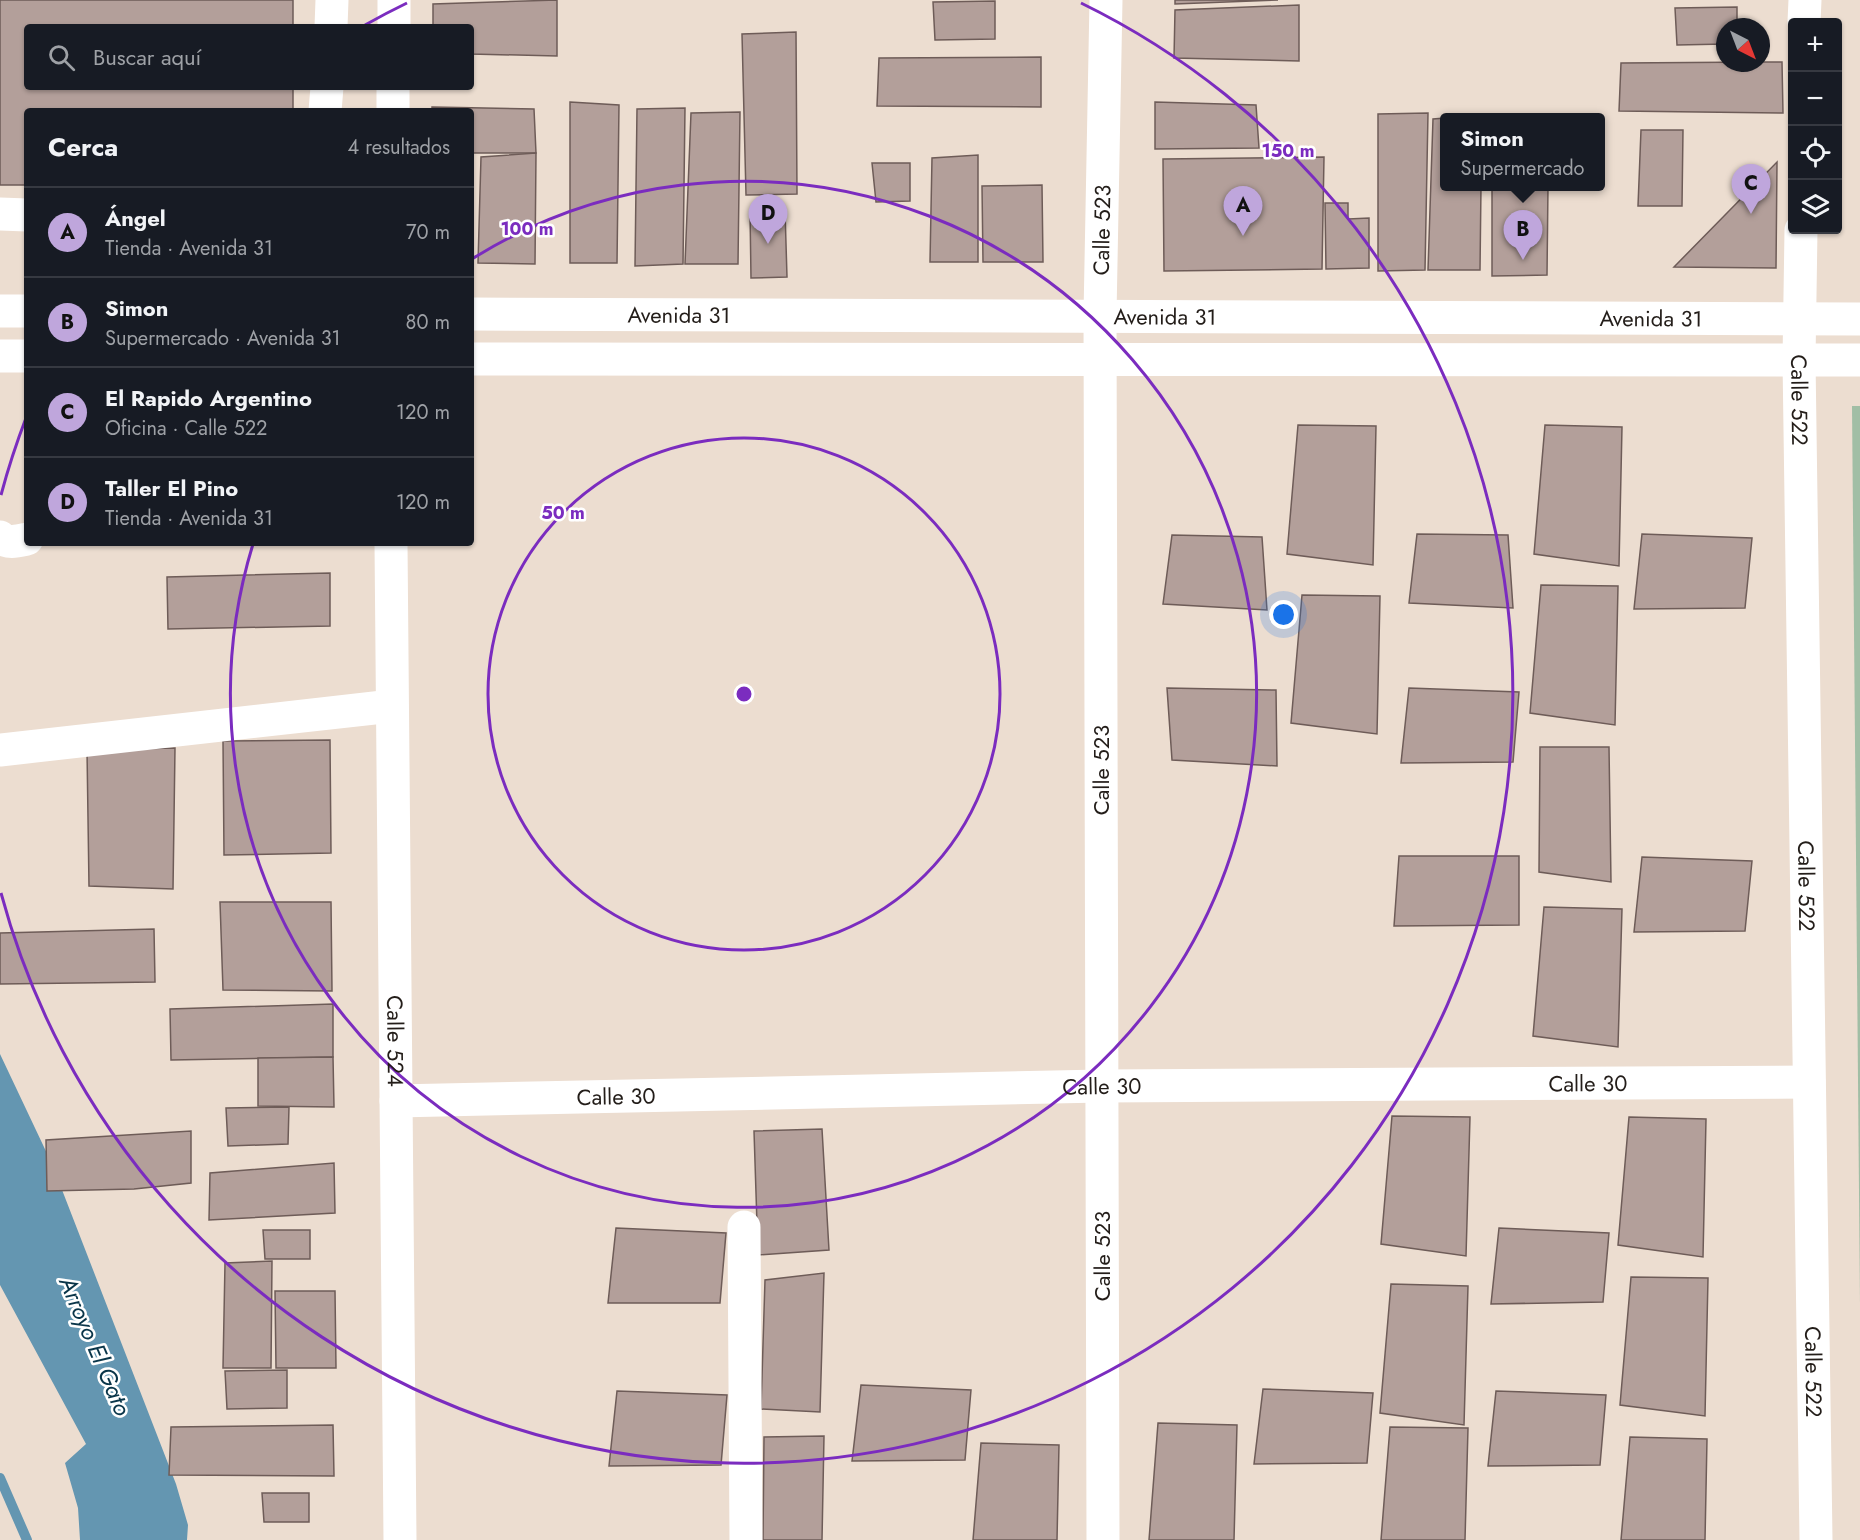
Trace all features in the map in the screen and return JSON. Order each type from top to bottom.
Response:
[{"type":"street","points":[[331,24],[332,0]]},
{"type":"street","points":[[394,0],[394,24]]},
{"type":"street","name":"Calle 523","points":[[1103,1540],[1100,315],[1106,0]]},
{"type":"street","points":[[1804,18],[1805,0]]},
{"type":"street","points":[[326,108],[327,90]]},
{"type":"street","points":[[393,90],[393,108]]},
{"type":"street","points":[[0,214],[24,214]]},
{"type":"street","name":"Calle 522","points":[[1801,234],[1799,360],[1816,1540]]},
{"type":"street","points":[[0,310],[24,311]]},
{"type":"street","name":"Avenida 31","points":[[474,314],[1860,318]]},
{"type":"street","points":[[0,356],[24,356]]},
{"type":"street","name":"Avenida 31","points":[[474,359],[1860,360]]},
{"type":"street","points":[[0,537],[3,540],[24,540]]},
{"type":"street","name":"Calle 524","points":[[391,546],[400,1540]]},
{"type":"street","points":[[0,750],[392,706]]},
{"type":"street","name":"Calle 30","points":[[396,1101],[1102,1086],[1809,1082]]},
{"type":"street","points":[[744,1227],[746,1540]]},
{"type":"green space","points":[[1852,406],[1860,406],[1860,1304]]},
{"type":"water","name":"Arroyo El Gato","points":[[0,1054],[52,1164],[176,1484],[188,1525],[187,1540],[80,1540],[78,1508],[65,1463],[86,1444],[0,1285]]},
{"type":"building","points":[[0,0],[293,0],[293,24],[24,24],[24,90],[293,90],[293,108],[24,108],[24,185],[0,185]]},
{"type":"building","points":[[557,0],[557,56],[474,54],[474,24],[433,24],[433,4]]},
{"type":"building","points":[[1175,0],[1278,0],[1175,4]]},
{"type":"building","points":[[995,1],[995,39],[935,40],[933,2]]},
{"type":"building","points":[[1299,5],[1299,61],[1174,58],[1175,10]]},
{"type":"building","points":[[1737,7],[1737,18],[1716,18],[1716,44],[1677,45],[1675,8]]},
{"type":"building","points":[[796,32],[797,194],[746,195],[742,34]]},
{"type":"building","points":[[1041,57],[1041,107],[877,106],[879,58]]},
{"type":"building","points":[[1716,62],[1716,72],[1770,72],[1770,62],[1782,62],[1783,113],[1619,111],[1621,63]]},
{"type":"building","points":[[570,102],[619,105],[617,263],[570,263]]},
{"type":"building","points":[[1155,102],[1256,105],[1259,148],[1155,149]]},
{"type":"building","points":[[432,107],[534,109],[536,153],[474,153],[474,108]]},
{"type":"building","points":[[685,108],[683,264],[635,266],[637,109]]},
{"type":"building","points":[[740,112],[738,264],[685,264],[691,113]]},
{"type":"building","points":[[1428,113],[1425,270],[1378,271],[1378,114]]},
{"type":"building","points":[[1440,118],[1440,191],[1481,191],[1480,270],[1428,270],[1433,119]]},
{"type":"building","points":[[1641,130],[1683,130],[1682,206],[1638,206]]},
{"type":"building","points":[[536,153],[535,264],[478,263],[481,157]]},
{"type":"building","points":[[978,155],[978,262],[930,262],[932,158]]},
{"type":"building","points":[[1324,157],[1322,269],[1164,271],[1163,159]]},
{"type":"building","points":[[1777,162],[1776,268],[1674,267]]},
{"type":"building","points":[[872,163],[910,163],[910,201],[876,202]]},
{"type":"building","points":[[1042,185],[1043,262],[983,262],[982,186]]},
{"type":"building","points":[[1492,191],[1548,191],[1547,275],[1492,276]]},
{"type":"building","points":[[1325,203],[1348,203],[1348,219],[1369,218],[1369,268],[1326,269]]},
{"type":"building","points":[[785,210],[787,277],[751,278],[750,211]]},
{"type":"building","points":[[1298,425],[1376,426],[1373,565],[1287,554]]},
{"type":"building","points":[[1545,425],[1622,427],[1619,566],[1534,554]]},
{"type":"building","points":[[1417,534],[1508,535],[1513,608],[1409,603]]},
{"type":"building","points":[[1642,534],[1752,538],[1745,608],[1634,609]]},
{"type":"building","points":[[1172,535],[1262,537],[1267,610],[1163,604]]},
{"type":"building","points":[[330,573],[330,626],[168,629],[167,577]]},
{"type":"building","points":[[1541,585],[1618,586],[1615,725],[1530,713]]},
{"type":"building","points":[[1302,595],[1380,596],[1377,734],[1291,723]]},
{"type":"building","points":[[1167,688],[1276,690],[1277,766],[1172,760]]},
{"type":"building","points":[[1409,688],[1519,692],[1513,762],[1401,763]]},
{"type":"building","points":[[330,740],[331,853],[224,855],[223,741]]},
{"type":"building","points":[[1540,747],[1609,747],[1611,882],[1539,872]]},
{"type":"building","points":[[175,748],[173,889],[89,886],[87,750]]},
{"type":"building","points":[[1399,856],[1519,856],[1519,925],[1394,926]]},
{"type":"building","points":[[1642,857],[1752,861],[1745,931],[1634,932]]},
{"type":"building","points":[[220,902],[331,902],[332,991],[223,990]]},
{"type":"building","points":[[1544,907],[1622,909],[1618,1047],[1533,1036]]},
{"type":"building","points":[[154,929],[155,982],[0,984],[0,933]]},
{"type":"building","points":[[333,1004],[333,1057],[171,1060],[170,1009]]},
{"type":"building","points":[[333,1057],[334,1107],[258,1106],[258,1058]]},
{"type":"building","points":[[289,1107],[288,1144],[228,1146],[226,1108]]},
{"type":"building","points":[[1392,1116],[1470,1117],[1466,1256],[1381,1244]]},
{"type":"building","points":[[1629,1117],[1706,1119],[1703,1257],[1618,1245]]},
{"type":"building","points":[[822,1129],[829,1250],[758,1255],[754,1131]]},
{"type":"building","points":[[191,1131],[191,1183],[134,1189],[47,1191],[46,1140]]},
{"type":"building","points":[[334,1163],[335,1213],[209,1220],[210,1173]]},
{"type":"building","points":[[616,1228],[726,1233],[720,1303],[608,1303]]},
{"type":"building","points":[[1499,1228],[1609,1233],[1603,1302],[1491,1304]]},
{"type":"building","points":[[263,1230],[310,1230],[310,1259],[265,1259]]},
{"type":"building","points":[[272,1261],[271,1368],[223,1368],[225,1263]]},
{"type":"building","points":[[824,1273],[820,1412],[761,1409],[765,1280]]},
{"type":"building","points":[[1631,1277],[1708,1278],[1705,1416],[1620,1405]]},
{"type":"building","points":[[1391,1284],[1468,1286],[1464,1425],[1380,1413]]},
{"type":"building","points":[[275,1291],[335,1291],[336,1368],[276,1368]]},
{"type":"building","points":[[287,1370],[287,1408],[227,1409],[225,1371]]},
{"type":"building","points":[[861,1385],[971,1390],[965,1460],[852,1461]]},
{"type":"building","points":[[1263,1389],[1373,1393],[1367,1463],[1254,1464]]},
{"type":"building","points":[[617,1391],[727,1395],[721,1465],[609,1466]]},
{"type":"building","points":[[1496,1391],[1606,1395],[1600,1465],[1488,1466]]},
{"type":"building","points":[[1158,1423],[1237,1425],[1234,1540],[1149,1540]]},
{"type":"building","points":[[333,1425],[334,1476],[169,1475],[171,1427]]},
{"type":"building","points":[[1390,1427],[1468,1428],[1465,1540],[1381,1540]]},
{"type":"building","points":[[824,1436],[822,1540],[763,1540],[764,1437]]},
{"type":"building","points":[[1630,1437],[1707,1439],[1705,1540],[1621,1540]]},
{"type":"building","points":[[981,1443],[1059,1445],[1057,1540],[973,1540]]},
{"type":"building","points":[[262,1493],[309,1493],[309,1522],[264,1522]]},
{"type":"waterway","points":[[0,1478],[27,1540]]},
{"type":"place","name":"El Rapido Argentino","points":[[1751,214]]},
{"type":"place","name":"Ángel","points":[[1243,236]]},
{"type":"place","name":"Taller El Pino","points":[[768,244]]},
{"type":"place","name":"Simon","points":[[1523,260]]}]
